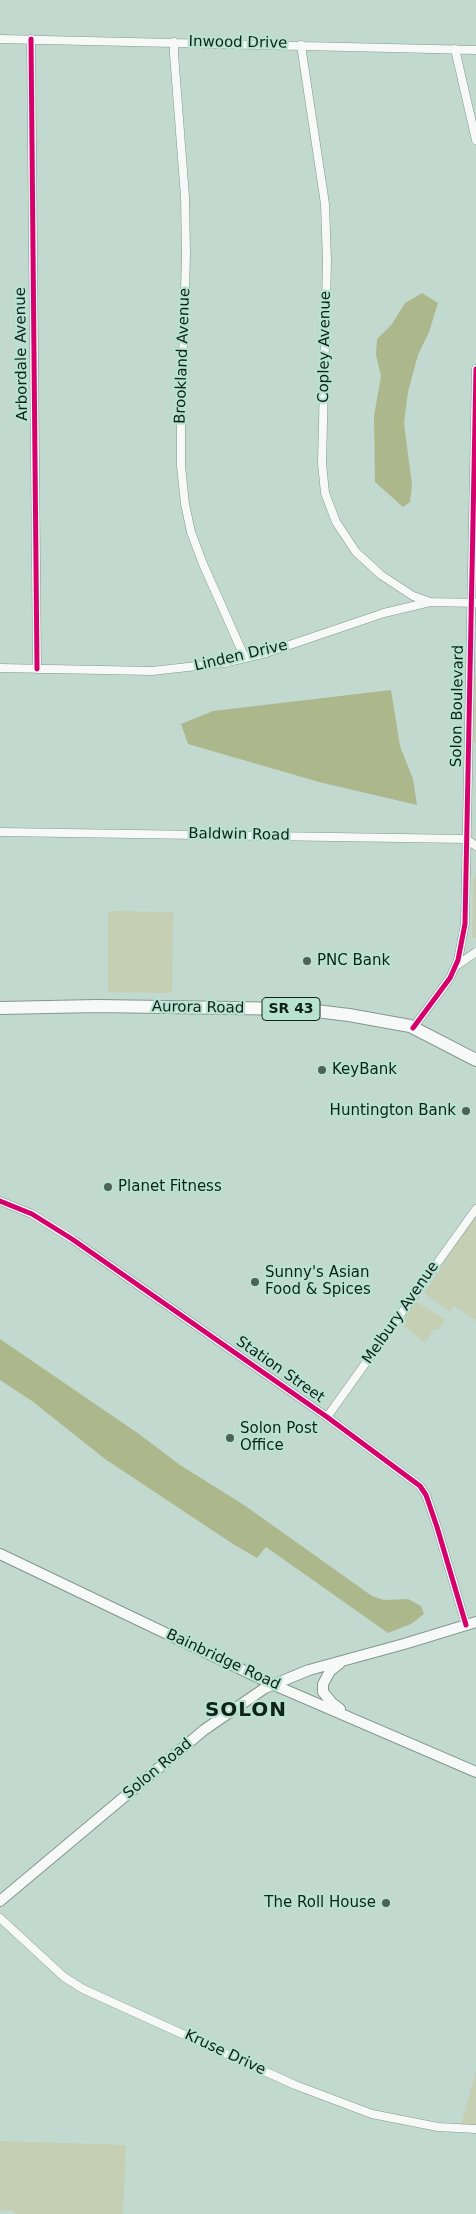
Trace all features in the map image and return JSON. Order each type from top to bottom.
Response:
[{"type":"main road","name":"Aurora Road","points":[[0,1008],[97,1006],[299,1009],[360,1016],[413,1028],[476,1060]]},
{"type":"street","name":"Inwood Drive","points":[[0,39],[476,50]]},
{"type":"street","name":"Arbordale Avenue","points":[[31,39],[37,669]]},
{"type":"street","name":"Brookland Avenue","points":[[174,42],[185,197],[186,255],[181,466],[185,504],[191,532],[203,564],[245,658]]},
{"type":"street","name":"Copley Avenue","points":[[301,45],[325,204],[327,262],[322,464],[326,493],[336,522],[356,552],[381,575],[414,596],[430,602]]},
{"type":"street","points":[[455,49],[476,140]]},
{"type":"street","name":"Solon Boulevard","points":[[413,1028],[440,994],[455,967],[465,924],[474,603],[476,369]]},
{"type":"street","name":"Linden Drive","points":[[0,668],[152,670],[190,668],[245,658],[384,613],[430,602],[474,603]]},
{"type":"street","name":"Baldwin Road","points":[[0,832],[466,839]]},
{"type":"street","points":[[466,839],[476,846]]},
{"type":"street","points":[[455,967],[476,952]]},
{"type":"street","name":"Station Street","points":[[0,1201],[32,1214],[72,1239],[327,1417],[411,1479],[423,1491],[471,1623]]},
{"type":"street","name":"Melbury Avenue","points":[[327,1417],[476,1209]]},
{"type":"street","name":"Bainbridge Road","points":[[0,1554],[274,1685],[476,1772]]},
{"type":"street","name":"Solon Road","points":[[0,1901],[204,1730],[266,1688],[309,1670],[471,1623]]},
{"type":"street","points":[[343,1661],[330,1671],[323,1681],[323,1692],[332,1703],[351,1718]]},
{"type":"street","name":"Kruse Drive","points":[[0,1918],[64,1977],[83,1989],[295,2085],[372,2114],[438,2127],[476,2130]]},
{"type":"green space","points":[[422,293],[438,303],[429,332],[418,355],[408,392],[404,423],[412,485],[410,502],[403,507],[375,482],[374,416],[381,376],[376,355],[377,339],[392,324],[405,303]]},
{"type":"green space","points":[[471,675],[476,676],[476,743],[470,742]]},
{"type":"green space","points":[[391,690],[400,746],[413,779],[417,805],[319,782],[188,744],[181,724],[213,711]]},
{"type":"green space","points":[[476,874],[476,938],[472,938],[473,879]]},
{"type":"green space","points":[[108,911],[173,912],[172,993],[108,992]]},
{"type":"green space","points":[[476,1215],[476,1321],[454,1306],[450,1312],[424,1293]]},
{"type":"green space","points":[[415,1301],[445,1319],[440,1329],[434,1329],[425,1343],[401,1324]]},
{"type":"green space","points":[[0,1339],[139,1434],[180,1465],[244,1505],[372,1596],[384,1600],[408,1599],[421,1606],[424,1614],[411,1624],[388,1633],[266,1547],[257,1558],[233,1544],[105,1459],[32,1401],[0,1380]]},
{"type":"green space","points":[[476,2070],[476,2129],[460,2129]]},
{"type":"green space","points":[[0,2141],[126,2145],[123,2214],[17,2214],[12,2211],[0,2210]]},
{"type":"cycle path","points":[[31,39],[37,669]]},
{"type":"cycle path","points":[[413,1028],[450,978],[458,960],[465,924],[476,369]]},
{"type":"cycle path","points":[[0,1201],[32,1214],[72,1239],[327,1417],[420,1486],[426,1495],[437,1527],[466,1625]]},
{"type":"place","name":"PNC Bank","points":[[307,961]]},
{"type":"place","name":"KeyBank","points":[[322,1070]]},
{"type":"place","name":"Huntington Bank","points":[[466,1111]]},
{"type":"place","name":"Planet Fitness","points":[[108,1187]]},
{"type":"place","name":"Sunny's Asian Food & Spices","points":[[255,1282]]},
{"type":"place","name":"Solon Post Office","points":[[230,1438]]},
{"type":"place","name":"The Roll House","points":[[386,1903]]},
{"type":"district","name":"SOLON","points":[[246,1711]]}]
